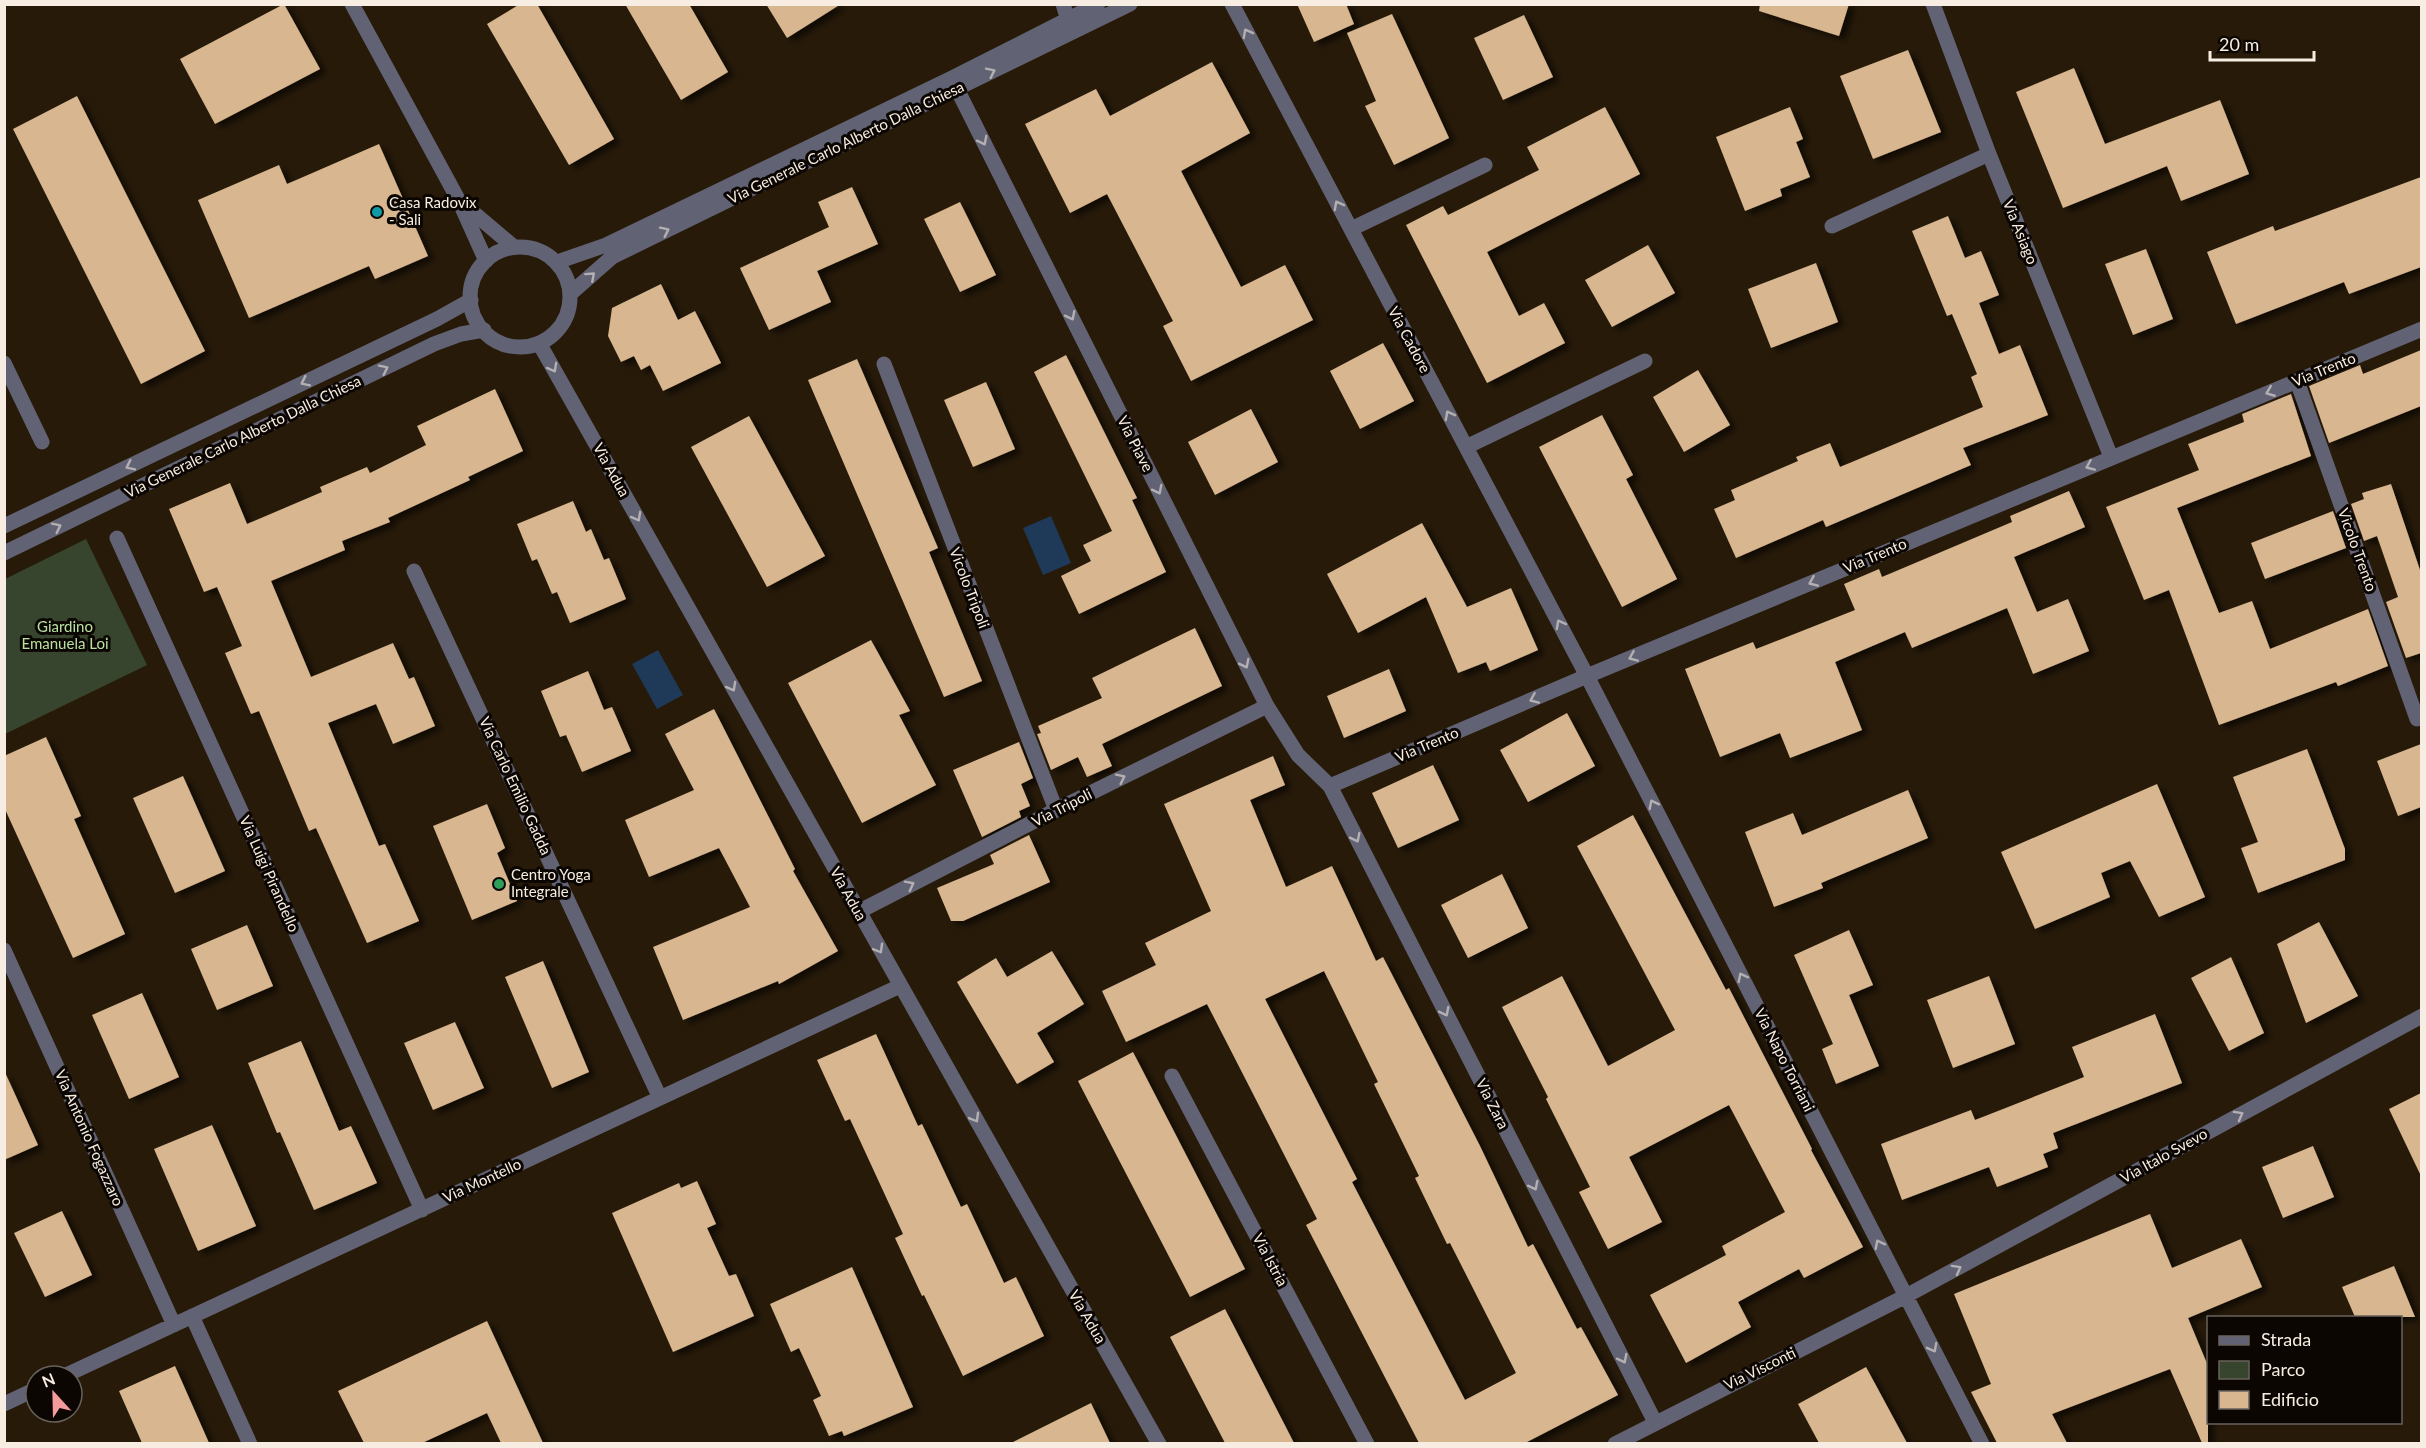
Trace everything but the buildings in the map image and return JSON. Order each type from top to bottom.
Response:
[{"type":"street","points":[[352,4],[459,201],[486,261]]},
{"type":"street","points":[[1063,4],[1068,20]]},
{"type":"street","name":"Via Generale Carlo Alberto Dalla Chiesa","points":[[556,262],[606,245],[1098,4]]},
{"type":"street","name":"Via Generale Carlo Alberto Dalla Chiesa","points":[[570,294],[612,257],[1130,4]]},
{"type":"street","name":"Via Cadore","points":[[1232,4],[1587,676]]},
{"type":"street","name":"Via Asiago","points":[[1933,4],[1989,154],[2111,457]]},
{"type":"street","name":"Via Piave","points":[[957,89],[1267,706],[1298,755],[1330,786]]},
{"type":"street","points":[[1832,226],[1989,154]]},
{"type":"street","points":[[1351,229],[1485,165]]},
{"type":"street","points":[[459,201],[514,247]]},
{"type":"street","points":[[514,247],[541,251],[556,262],[566,277],[570,306],[563,322],[554,333],[539,343],[528,346],[507,345],[484,330],[474,316],[471,300],[475,275],[486,261],[514,247]]},
{"type":"street","name":"Via Generale Carlo Alberto Dalla Chiesa","points":[[4,526],[437,319],[471,300]]},
{"type":"street","name":"Via Trento","points":[[1330,786],[1587,676],[2421,329]]},
{"type":"street","name":"Via Generale Carlo Alberto Dalla Chiesa","points":[[4,553],[434,344],[460,334],[484,330]]},
{"type":"street","name":"Via Adua","points":[[539,343],[1159,1443]]},
{"type":"street","points":[[1466,447],[1645,361]]},
{"type":"street","points":[[4,363],[42,442]]},
{"type":"street","name":"Vicolo Tripoli","points":[[884,364],[1056,810]]},
{"type":"street","name":"Vicolo Trento","points":[[2297,381],[2417,719]]},
{"type":"street","name":"Via Luigi Pirandello","points":[[117,538],[422,1209]]},
{"type":"street","name":"Via Carlo Emilio Gadda","points":[[414,571],[660,1098]]},
{"type":"street","name":"Via Napo Torriani","points":[[1587,676],[1983,1443]]},
{"type":"street","name":"Via Tripoli","points":[[858,912],[1056,810],[1267,706]]},
{"type":"street","name":"Via Zara","points":[[1330,786],[1655,1422]]},
{"type":"street","name":"Via Antonio Fogazzaro","points":[[4,950],[174,1324]]},
{"type":"street","name":"Via Montello","points":[[84,1367],[900,986]]},
{"type":"street","name":"Via Italo Svevo","points":[[1906,1296],[2421,1016]]},
{"type":"street","name":"Via Istria","points":[[1172,1076],[1367,1443]]},
{"type":"street","name":"Via Visconti","points":[[1615,1443],[1906,1296]]},
{"type":"street","points":[[192,1316],[250,1443]]},
{"type":"street","points":[[4,1404],[24,1395]]},
{"type":"green space","name":"Giardino Emanuela Loi","points":[[86,539],[147,665],[5,734],[5,579]]},
{"type":"water","points":[[1051,516],[1071,563],[1043,575],[1023,528]]},
{"type":"water","points":[[658,650],[683,695],[657,709],[632,664]]},
{"type":"place","name":"Casa Radovix - Sali","points":[[377,212]]},
{"type":"place","name":"Centro Yoga Integrale","points":[[499,884]]}]
